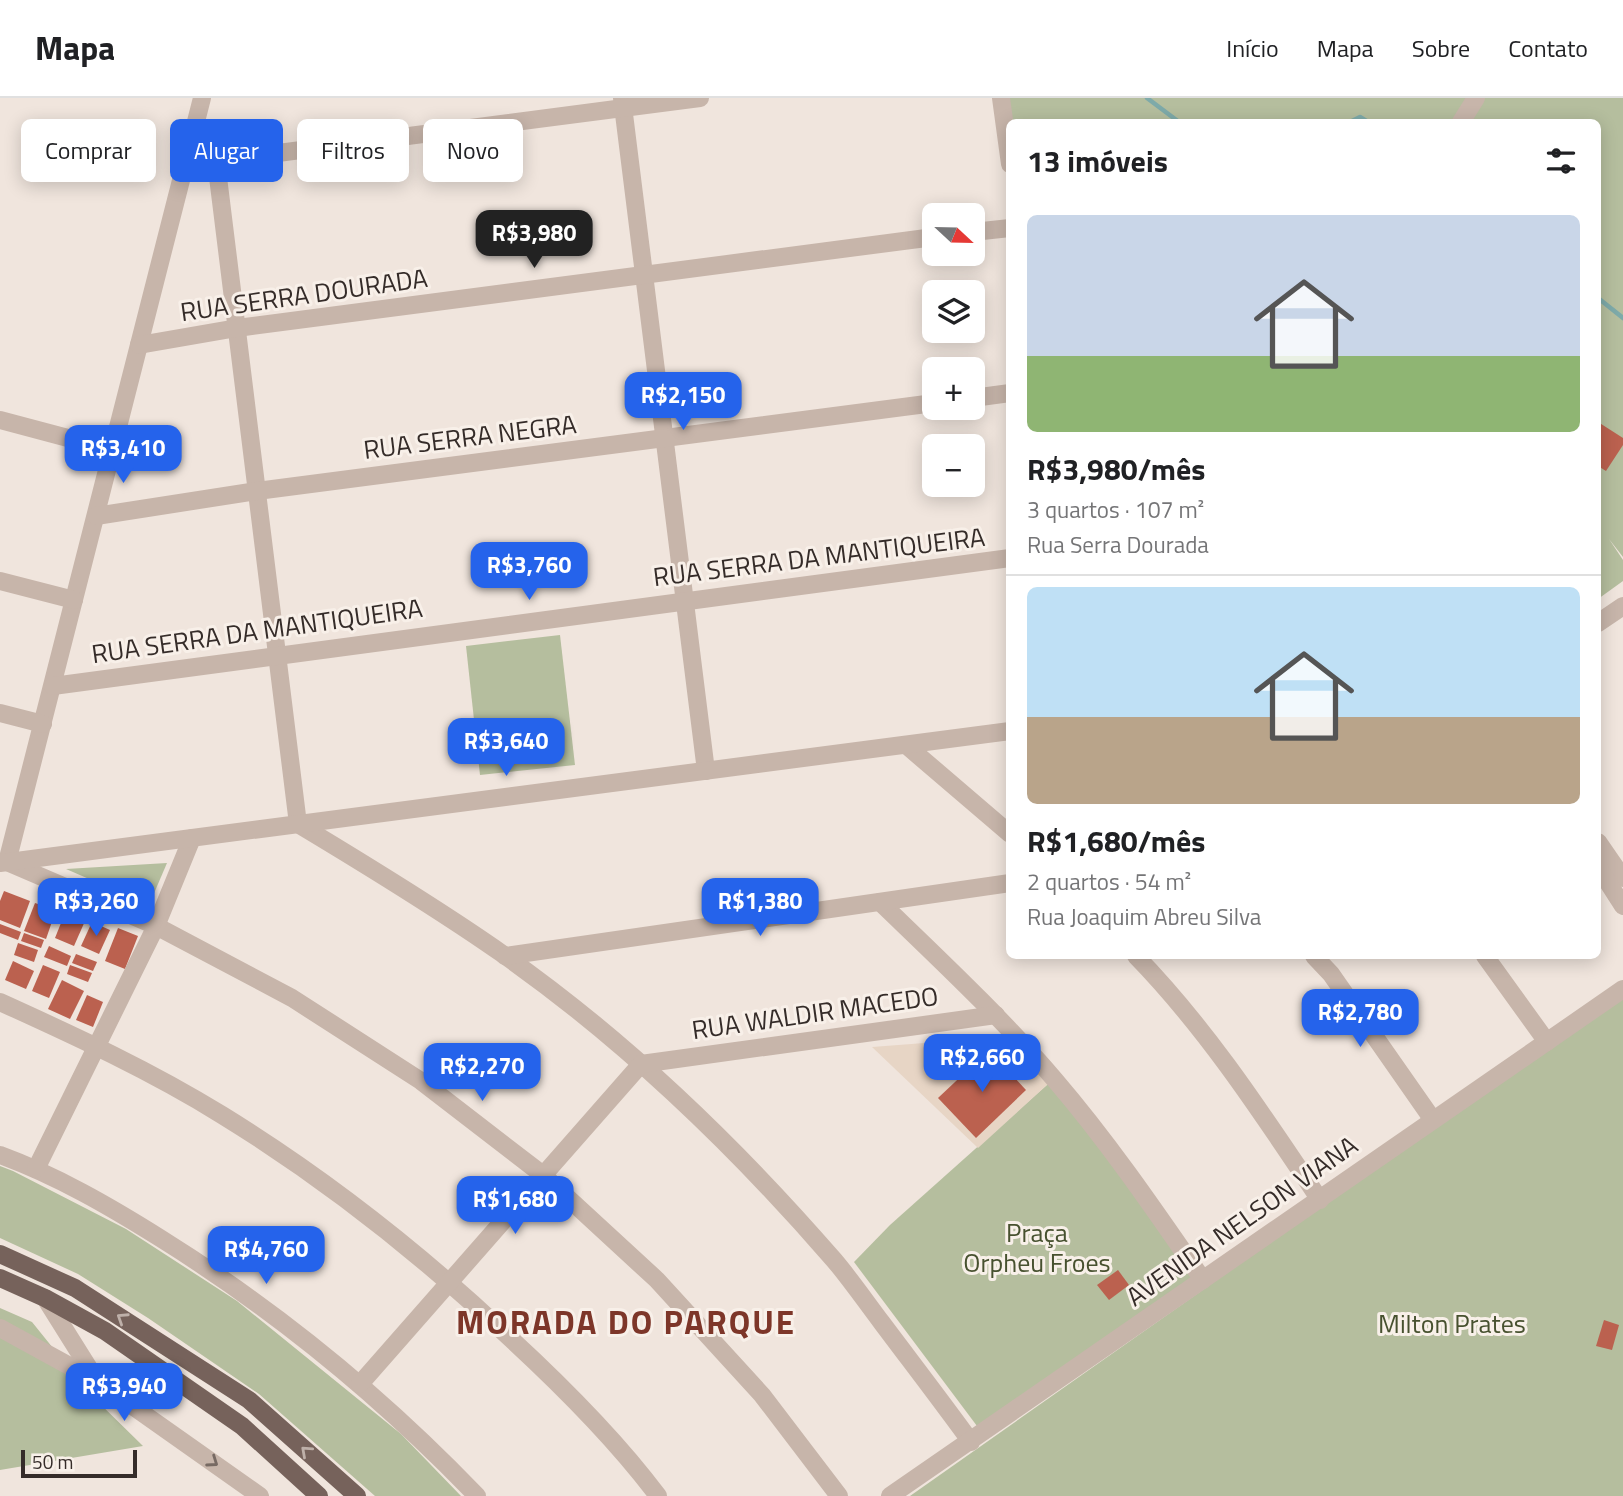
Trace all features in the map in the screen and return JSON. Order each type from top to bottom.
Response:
[{"type":"main road","points":[[0,1254],[75,1289],[249,1400],[357,1496]]},
{"type":"main road","points":[[0,1278],[105,1331],[242,1426],[319,1496]]},
{"type":"street","points":[[197,119],[202,98]]},
{"type":"street","points":[[283,151],[622,103],[700,98]]},
{"type":"street","points":[[1001,98],[1006,135]]},
{"type":"street","points":[[1463,119],[1476,98]]},
{"type":"street","points":[[622,103],[706,771]]},
{"type":"street","points":[[4,863],[53,686],[181,182]]},
{"type":"street","points":[[219,182],[298,824]]},
{"type":"street","points":[[985,231],[1006,228]]},
{"type":"street","name":"RUA SERRA DOURADA","points":[[139,345],[237,328],[922,239]]},
{"type":"street","points":[[985,396],[1006,394]]},
{"type":"street","name":"RUA SERRA NEGRA","points":[[96,516],[257,491],[922,405]]},
{"type":"street","points":[[0,420],[113,450]]},
{"type":"street","name":"RUA SERRA DA MANTIQUEIRA","points":[[53,686],[1006,559]]},
{"type":"street","points":[[0,581],[74,600]]},
{"type":"street","points":[[1601,621],[1623,606]]},
{"type":"street","points":[[0,713],[43,723]]},
{"type":"street","points":[[4,863],[1006,732]]},
{"type":"street","points":[[906,745],[1006,831]]},
{"type":"street","points":[[298,824],[404,887],[505,956],[640,1064],[774,1193],[836,1262],[971,1441]]},
{"type":"street","points":[[36,1168],[156,926],[192,838]]},
{"type":"street","points":[[1601,846],[1623,878]]},
{"type":"street","points":[[4,863],[156,926],[292,998],[421,1081],[543,1175],[666,1290],[762,1395],[839,1496]]},
{"type":"street","points":[[1601,872],[1623,906]]},
{"type":"street","points":[[505,956],[1006,884]]},
{"type":"street","points":[[880,902],[996,1014],[1055,1080],[1135,1181],[1203,1280]]},
{"type":"street","points":[[1139,959],[1156,976],[1243,1084],[1320,1199]]},
{"type":"street","points":[[1317,959],[1331,974],[1433,1120]]},
{"type":"street","points":[[1487,959],[1546,1042]]},
{"type":"street","name":"AVENIDA NELSON VIANA","points":[[890,1496],[1623,989]]},
{"type":"street","points":[[0,1002],[97,1046],[221,1115],[328,1186],[450,1281],[554,1379],[658,1496]]},
{"type":"street","name":"RUA WALDIR MACEDO","points":[[640,1064],[996,1014]]},
{"type":"street","points":[[360,1384],[640,1064]]},
{"type":"street","points":[[0,1155],[36,1168],[122,1215],[205,1266],[284,1322],[360,1384],[433,1450],[477,1496]]},
{"type":"street","points":[[44,1298],[97,1381]]},
{"type":"street","points":[[0,1328],[97,1381],[260,1496]]},
{"type":"green space","points":[[1001,98],[1623,98],[1623,557],[1609,539],[1623,560],[1623,581],[1601,597],[1601,119],[1009,119]]},
{"type":"green space","points":[[560,635],[575,765],[480,775],[466,646]]},
{"type":"green space","points":[[167,863],[149,905],[66,869]]},
{"type":"green space","name":"Milton Prates","points":[[1623,994],[1623,1496],[910,1496]]},
{"type":"green space","name":"Praça Orpheu Froes","points":[[1048,1084],[1130,1183],[1196,1278],[977,1426],[854,1262],[890,1225]]},
{"type":"green space","points":[[0,1166],[126,1229],[237,1301],[401,1434],[461,1496],[375,1496],[259,1394],[78,1274],[0,1238]]},
{"type":"green space","points":[[0,1308],[32,1322],[90,1394],[143,1446],[0,1470]]},
{"type":"shaded area","points":[[1003,1037],[1048,1084],[978,1148],[872,1047]]},
{"type":"building","points":[[1601,424],[1623,438],[1623,445],[1606,471],[1601,468]]},
{"type":"building","points":[[4,891],[30,901],[20,928],[0,920],[0,901]]},
{"type":"building","points":[[35,903],[56,910],[46,939],[24,931]]},
{"type":"building","points":[[65,913],[85,921],[74,946],[55,938]]},
{"type":"building","points":[[92,922],[110,930],[99,954],[81,946]]},
{"type":"building","points":[[0,924],[21,932],[18,940],[0,933]]},
{"type":"building","points":[[118,928],[138,936],[125,969],[105,961]]},
{"type":"building","points":[[24,933],[44,940],[41,948],[21,941]]},
{"type":"building","points":[[18,943],[38,950],[34,962],[14,955]]},
{"type":"building","points":[[49,946],[71,956],[67,966],[44,957]]},
{"type":"building","points":[[76,954],[97,962],[93,971],[72,963]]},
{"type":"building","points":[[13,961],[34,971],[26,989],[5,980]]},
{"type":"building","points":[[43,965],[60,972],[49,998],[32,991]]},
{"type":"building","points":[[70,965],[92,973],[88,982],[67,974]]},
{"type":"building","points":[[62,980],[84,991],[70,1019],[48,1009]]},
{"type":"building","points":[[87,995],[103,1002],[93,1027],[76,1020]]},
{"type":"building","points":[[989,1050],[1026,1090],[976,1138],[938,1098]]},
{"type":"building","points":[[1118,1270],[1129,1285],[1109,1300],[1097,1285]]},
{"type":"building","points":[[1604,1320],[1619,1325],[1612,1350],[1596,1346]]},
{"type":"waterway","points":[[1147,98],[1175,119]]},
{"type":"waterway","points":[[1356,119],[1363,119]]},
{"type":"waterway","points":[[1601,300],[1623,318]]},
{"type":"district","name":"MORADA DO PARQUE","points":[[626,1322]]}]
